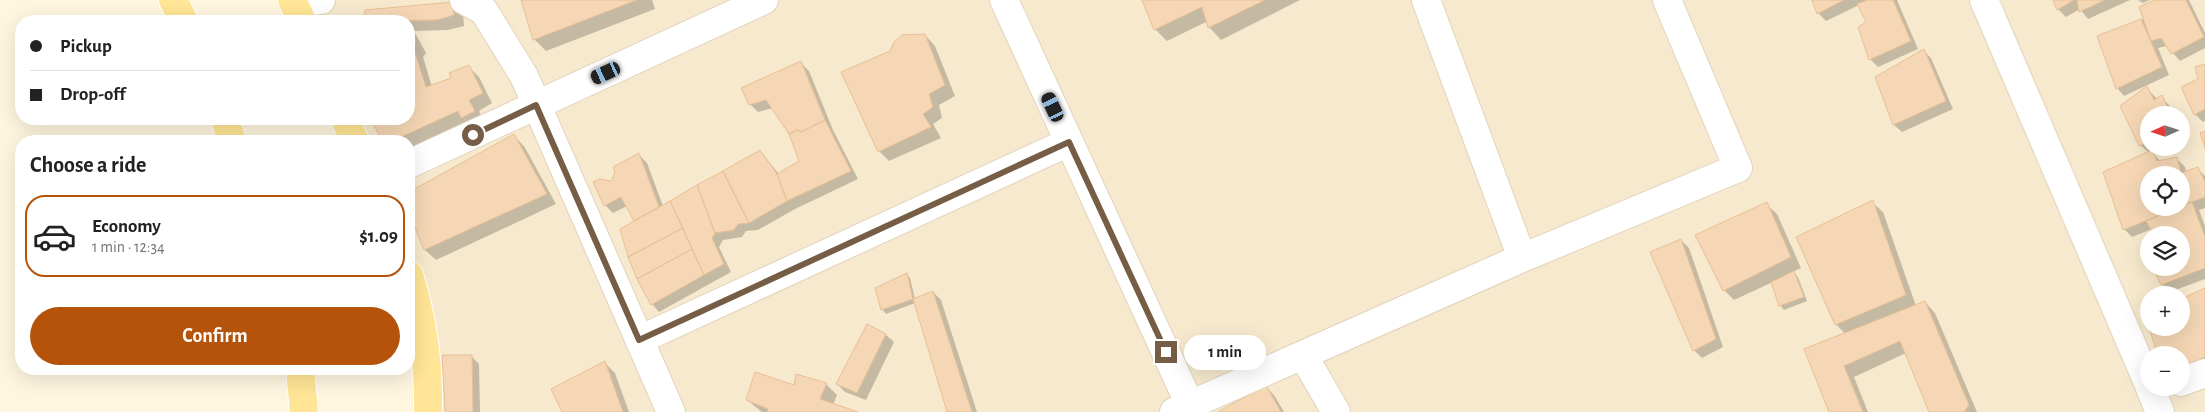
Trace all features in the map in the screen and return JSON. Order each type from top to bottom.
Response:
[{"type":"main road","points":[[173,0],[181,15]]},
{"type":"main road","points":[[415,322],[428,384],[428,412]]},
{"type":"main road","points":[[304,412],[309,375]]},
{"type":"street","points":[[296,8],[321,0]]},
{"type":"street","points":[[464,0],[484,11],[524,76],[671,412]]},
{"type":"street","points":[[415,161],[764,0]]},
{"type":"street","points":[[1004,0],[1069,142],[1182,409],[1522,258],[1738,168],[1667,0]]},
{"type":"street","points":[[1426,0],[1522,258]]},
{"type":"street","points":[[1984,0],[2157,398]]},
{"type":"street","points":[[639,340],[1069,142]]},
{"type":"street","points":[[1303,355],[1336,412]]},
{"type":"street","points":[[2190,378],[2205,372]]},
{"type":"shaded area","points":[[292,0],[2205,0],[2205,412],[428,412],[415,318],[415,135],[352,135],[348,125],[415,125],[415,15],[299,15]]},
{"type":"building","points":[[521,0],[637,0],[533,40]]},
{"type":"building","points":[[1142,0],[1265,0],[1208,28],[1202,7],[1154,30]]},
{"type":"building","points":[[1812,0],[1844,0],[1817,14]]},
{"type":"building","points":[[1867,0],[1893,0],[1911,41],[1869,60],[1858,27],[1866,22],[1857,4]]},
{"type":"building","points":[[2053,0],[2074,0],[2057,10]]},
{"type":"building","points":[[2077,0],[2105,0],[2079,12]]},
{"type":"building","points":[[2154,0],[2186,0],[2204,37],[2171,54],[2161,38],[2151,41],[2139,7]]},
{"type":"building","points":[[453,2],[454,15],[437,20],[415,20],[415,15],[364,15],[365,10]]},
{"type":"building","points":[[2141,19],[2162,67],[2116,89],[2097,36]]},
{"type":"building","points":[[925,34],[945,85],[929,94],[933,107],[923,114],[931,127],[878,152],[841,72],[890,51],[894,42],[902,35]]},
{"type":"building","points":[[1924,49],[1946,101],[1893,125],[1875,77]]},
{"type":"building","points":[[415,52],[426,87],[451,78],[449,73],[469,65],[483,93],[469,100],[475,111],[461,118],[458,111],[405,135],[379,135],[374,125],[415,125]]},
{"type":"building","points":[[801,61],[825,120],[801,132],[797,130],[789,134],[766,100],[749,105],[741,88]]},
{"type":"building","points":[[2205,64],[2205,109],[2194,115],[2181,87],[2198,79],[2195,67]]},
{"type":"building","points":[[2147,86],[2154,100],[2162,95],[2167,106],[2140,106],[2139,146],[2120,106]]},
{"type":"building","points":[[825,120],[851,171],[787,201],[777,174],[799,161],[789,134],[797,130],[801,132]]},
{"type":"building","points":[[2205,131],[2205,148],[2200,133]]},
{"type":"building","points":[[514,134],[547,194],[424,250],[415,228],[415,189]]},
{"type":"building","points":[[760,150],[777,174],[787,201],[749,223],[723,171]]},
{"type":"building","points":[[639,153],[659,207],[634,221],[621,197],[604,206],[593,182],[599,179],[611,181],[615,173],[613,167]]},
{"type":"building","points":[[2140,155],[2155,156],[2157,161],[2177,157],[2179,166],[2140,166],[2140,216],[2158,216],[2123,230],[2103,172]]},
{"type":"building","points":[[2198,167],[2205,182],[2205,197],[2190,203],[2190,170]]},
{"type":"building","points":[[723,171],[749,223],[738,224],[734,230],[715,233],[697,185]]},
{"type":"building","points":[[697,185],[715,233],[712,238],[724,264],[704,275],[670,201]]},
{"type":"building","points":[[1873,200],[1906,295],[1835,325],[1796,237]]},
{"type":"building","points":[[670,201],[683,228],[628,257],[620,229]]},
{"type":"building","points":[[1767,202],[1791,257],[1723,291],[1695,235]]},
{"type":"building","points":[[2192,202],[2205,237],[2205,268],[2190,274],[2190,226],[2149,226],[2146,221],[2158,216],[2190,216],[2190,203]]},
{"type":"building","points":[[683,228],[692,249],[637,279],[628,257]]},
{"type":"building","points":[[1681,239],[1716,339],[1693,351],[1650,252]]},
{"type":"building","points":[[692,249],[704,275],[651,305],[637,279]]},
{"type":"building","points":[[1794,271],[1804,297],[1779,306],[1771,282]]},
{"type":"building","points":[[907,273],[913,299],[881,310],[875,288]]},
{"type":"building","points":[[2157,276],[2184,276],[2161,285]]},
{"type":"building","points":[[2205,288],[2205,357],[2190,363],[2190,346],[2155,346],[2152,336],[2190,336],[2190,295]]},
{"type":"building","points":[[933,291],[972,412],[947,412],[913,299]]},
{"type":"building","points":[[1925,301],[1969,405],[1964,412],[1929,412],[1900,341],[1844,366],[1863,412],[1829,412],[1804,349]]},
{"type":"building","points":[[867,324],[886,334],[857,393],[836,384]]},
{"type":"building","points":[[442,355],[472,355],[473,412],[445,412]]},
{"type":"building","points":[[605,361],[623,412],[562,412],[551,389]]},
{"type":"building","points":[[755,372],[794,385],[796,374],[827,383],[820,399],[858,412],[767,412],[768,409],[746,400]]},
{"type":"building","points":[[1266,385],[1281,412],[1218,412]]},
{"type":"route","points":[[473,135],[536,105],[639,340],[1069,142],[1166,352]]}]
